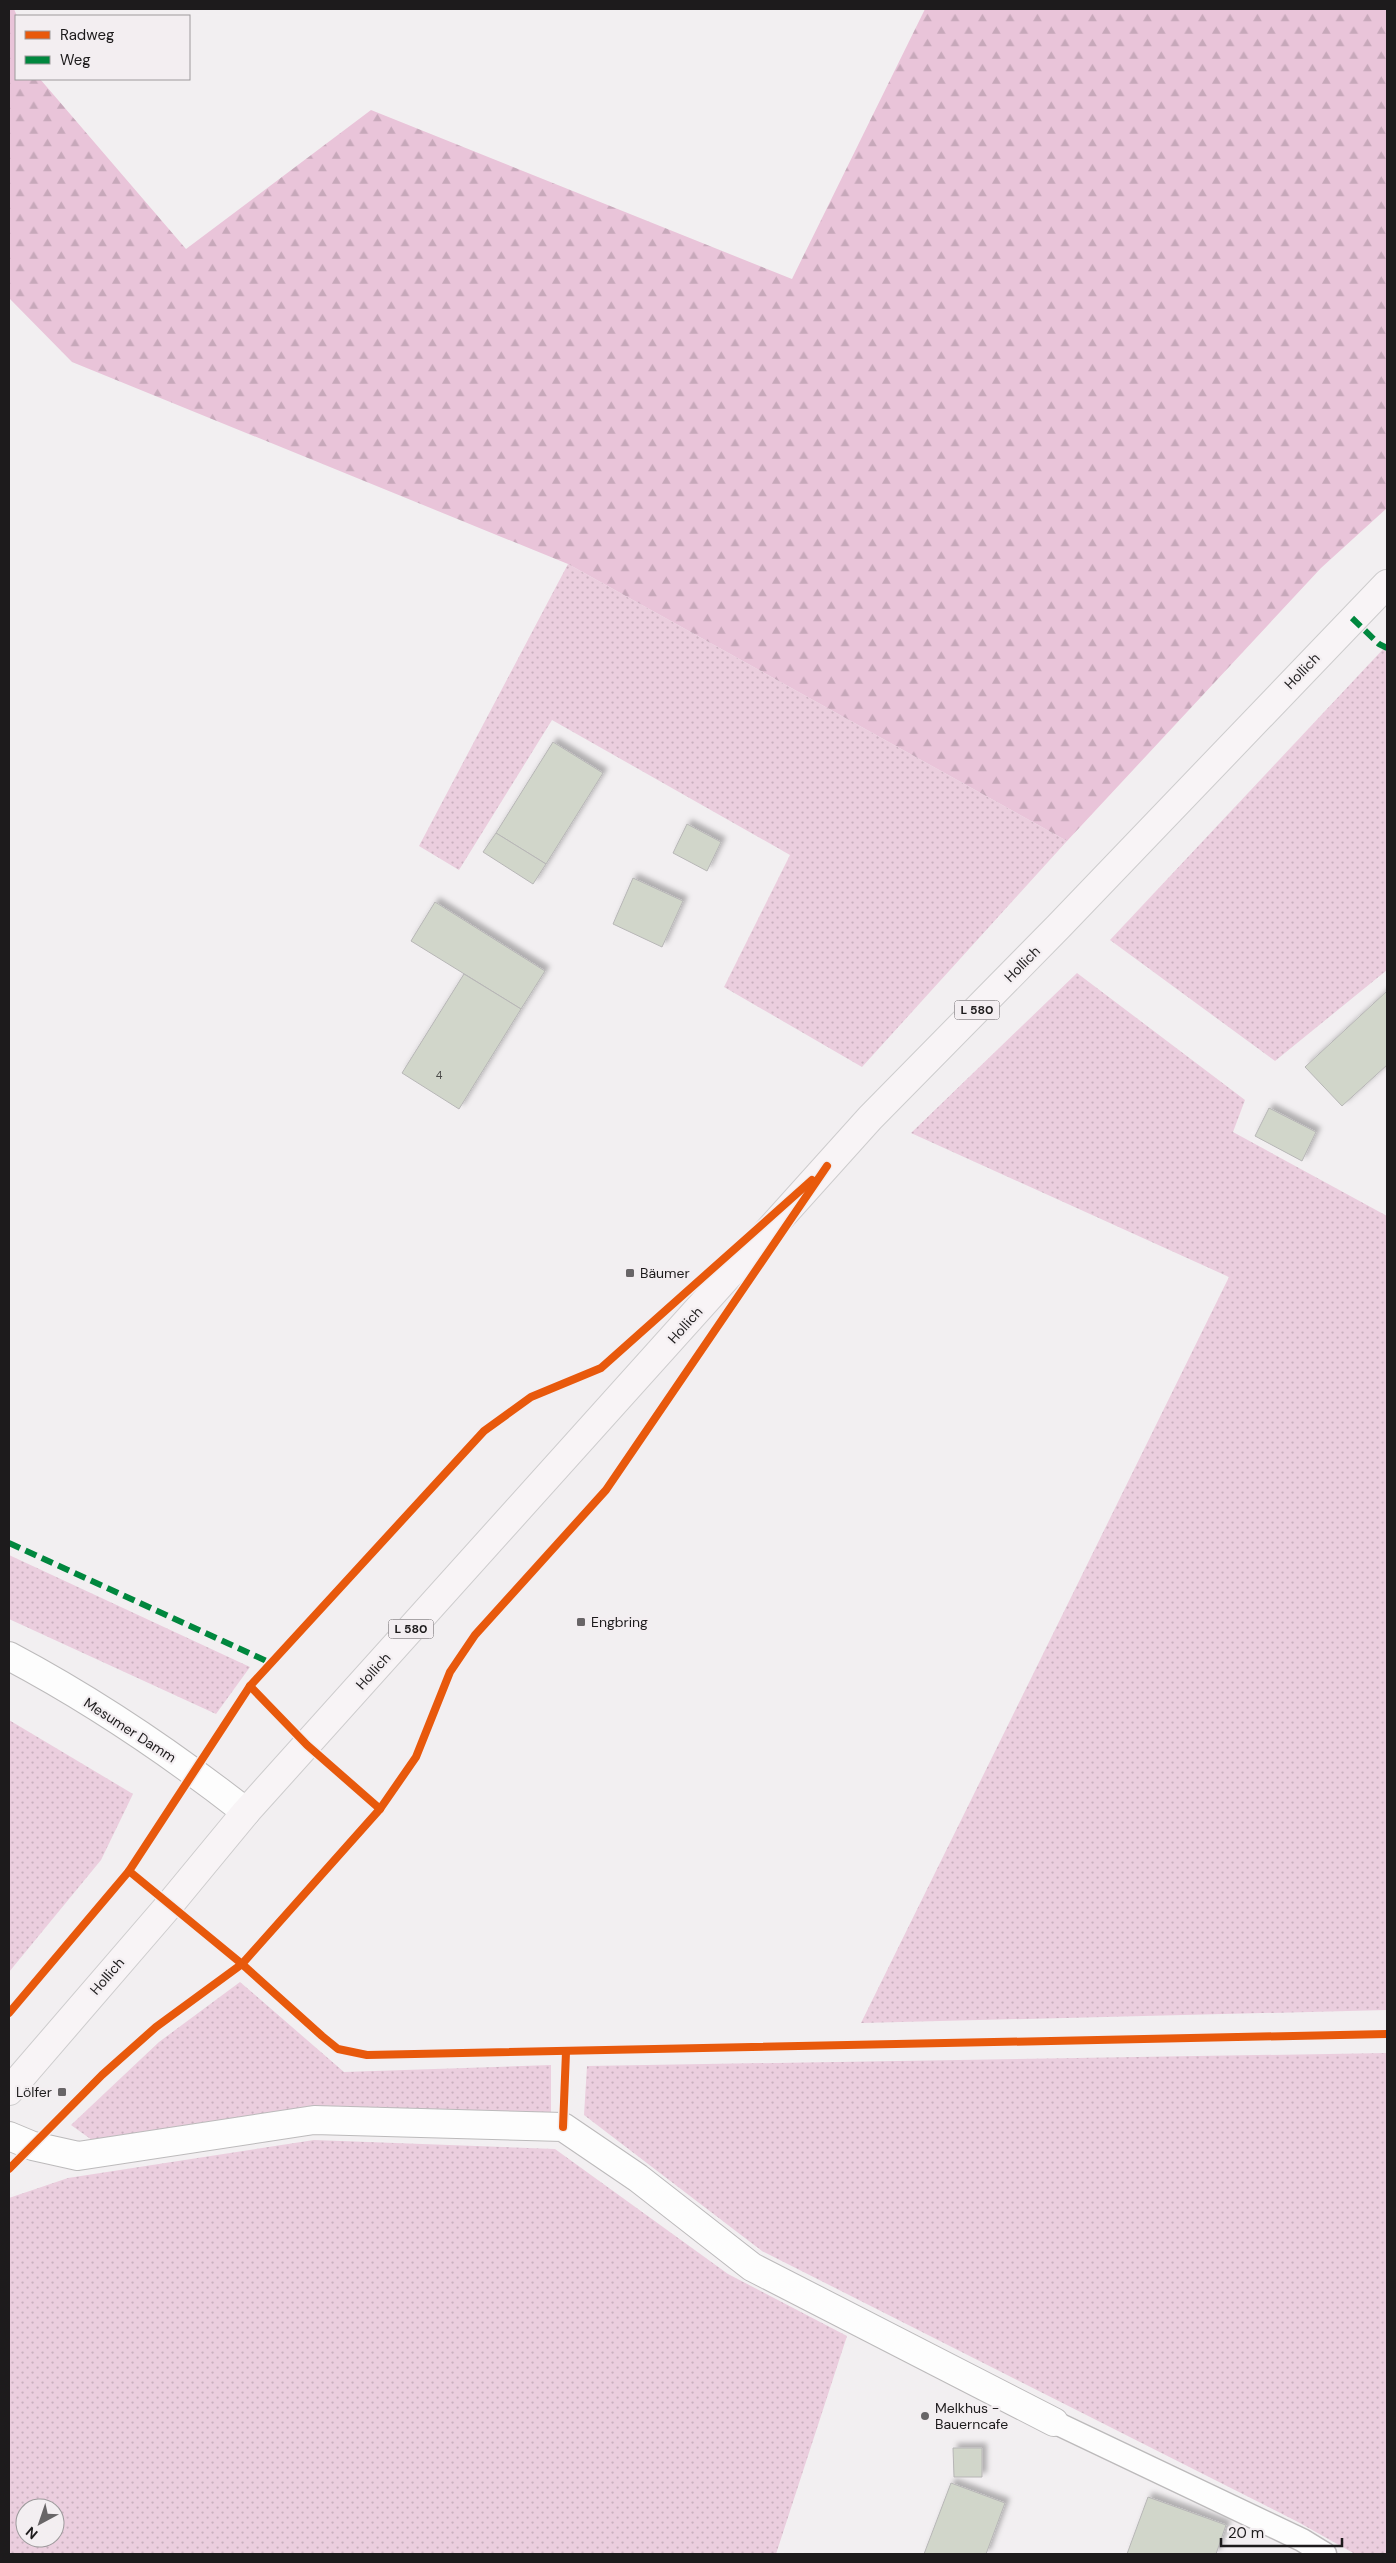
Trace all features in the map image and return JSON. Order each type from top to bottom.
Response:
[{"type":"main road","name":"Hollich","points":[[9,2091],[171,1904],[246,1812],[870,1118],[1051,934],[1387,584]]},
{"type":"street","name":"Mesumer Damm","points":[[9,1656],[47,1676],[194,1771],[246,1812]]},
{"type":"street","points":[[9,2136],[33,2146],[78,2156],[314,2120],[563,2127],[638,2178],[752,2267],[1054,2422]]},
{"type":"lane","points":[[1054,2422],[1302,2540],[1325,2554]]},
{"type":"shaded area","points":[[568,564],[1067,841],[862,1067],[724,987],[790,855],[552,720],[459,870],[419,846]]},
{"type":"shaded area","points":[[1387,645],[1387,970],[1275,1061],[1110,940]]},
{"type":"shaded area","points":[[1077,973],[1245,1100],[1233,1132],[1387,1216],[1387,2010],[861,2023],[1229,1277],[911,1133]]},
{"type":"shaded area","points":[[9,1555],[250,1667],[216,1714],[9,1619]]},
{"type":"shaded area","points":[[9,1720],[133,1794],[101,1860],[9,1972]]},
{"type":"shaded area","points":[[240,1982],[344,2072],[551,2065],[551,2114],[308,2109],[92,2140],[71,2125],[159,2042]]},
{"type":"shaded area","points":[[1387,2053],[1387,2554],[1355,2554],[1298,2522],[762,2251],[584,2115],[587,2066]]},
{"type":"shaded area","points":[[314,2140],[555,2149],[728,2274],[847,2336],[776,2554],[9,2554],[9,2198],[68,2178]]},
{"type":"green space","points":[[9,9],[14,9],[17,15],[15,15],[15,80],[41,80],[186,249],[371,110],[792,279],[925,9],[1387,9],[1387,508],[1321,568],[1067,841],[568,564],[72,362],[9,298]]},
{"type":"building","points":[[553,742],[603,773],[546,864],[496,833]]},
{"type":"building","points":[[687,824],[721,842],[707,871],[673,853]]},
{"type":"building","points":[[496,833],[546,864],[533,884],[483,852]]},
{"type":"building","points":[[633,878],[683,901],[662,947],[613,924]]},
{"type":"building","points":[[435,902],[545,971],[521,1009],[411,941]]},
{"type":"building","points":[[464,974],[521,1009],[459,1109],[402,1073]]},
{"type":"building","points":[[1387,991],[1387,1065],[1342,1106],[1305,1067]]},
{"type":"building","points":[[1269,1108],[1316,1132],[1302,1161],[1255,1136]]},
{"type":"building","points":[[953,2448],[982,2448],[982,2477],[954,2477]]},
{"type":"building","points":[[951,2483],[1005,2503],[986,2554],[924,2554]]},
{"type":"building","points":[[1148,2497],[1226,2525],[1216,2554],[1127,2554]]},
{"type":"marked path","points":[[1352,618],[1379,644],[1387,648]]},
{"type":"marked path","points":[[9,1543],[271,1663]]},
{"type":"cycle path","points":[[9,2169],[102,2075],[156,2027],[242,1964],[380,1809],[416,1757],[450,1672],[475,1635],[606,1490],[827,1166]]},
{"type":"cycle path","points":[[129,1871],[250,1686],[484,1431],[531,1397],[601,1368],[812,1180]]},
{"type":"cycle path","points":[[250,1686],[307,1745],[380,1809]]},
{"type":"cycle path","points":[[9,2013],[129,1871],[242,1964],[338,2049],[367,2055],[1387,2034]]},
{"type":"cycle path","points":[[563,2127],[566,2052]]},
{"type":"place","name":"Bäumer","points":[[630,1273]]},
{"type":"place","name":"Engbring","points":[[581,1622]]},
{"type":"place","name":"Lölfer","points":[[62,2092]]},
{"type":"place","name":"Melkhus - Bauerncafe","points":[[925,2416]]}]
